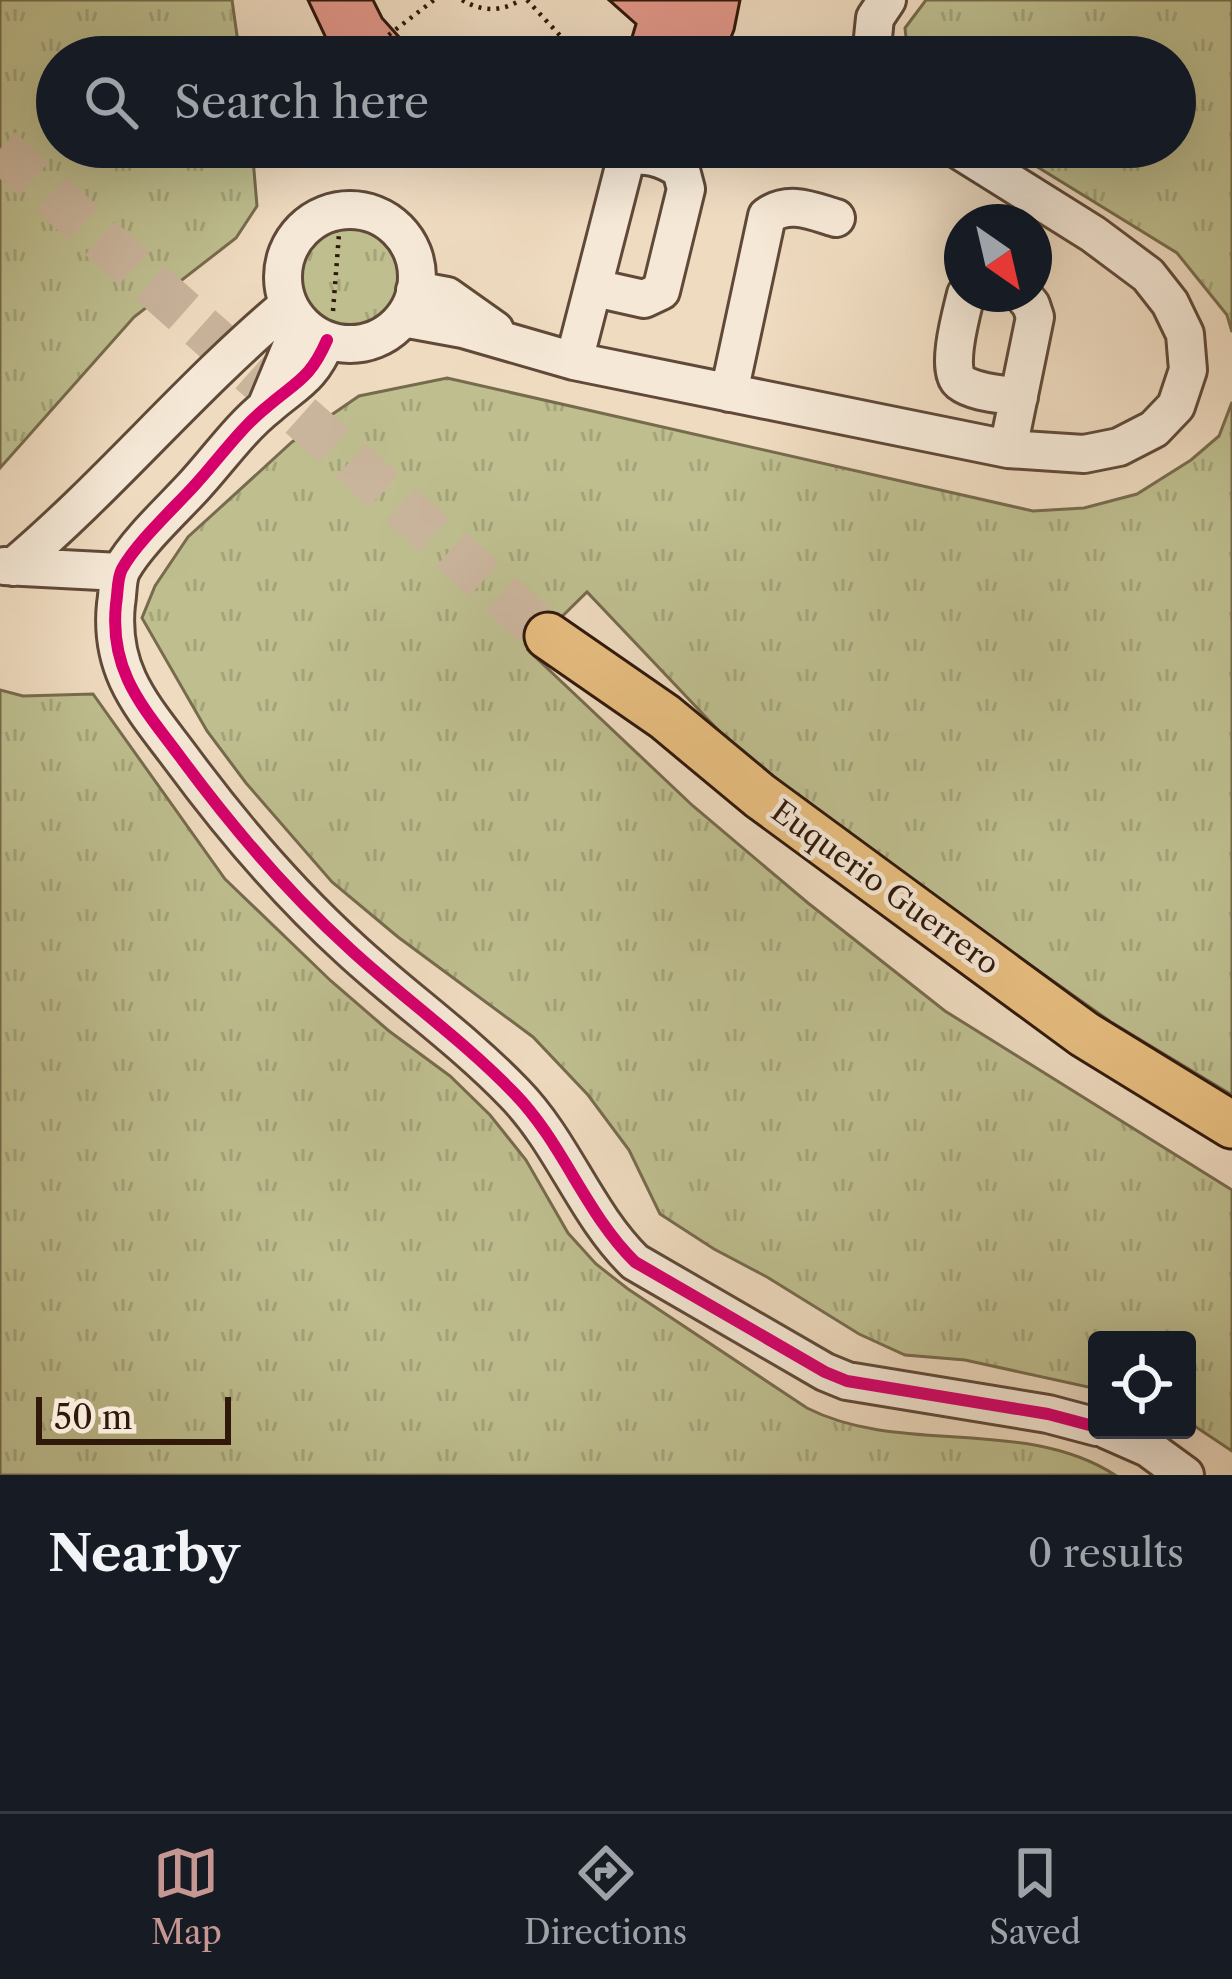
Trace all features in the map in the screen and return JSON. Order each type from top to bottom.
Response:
[{"type":"main road","name":"Euquerio Guerrero","points":[[548,636],[665,717],[760,796],[1084,1034],[1232,1125]]},
{"type":"street","points":[[873,36],[875,18],[887,0]]},
{"type":"street","points":[[409,304],[463,329],[574,361],[1008,449],[1084,454],[1119,448],[1154,429],[1176,406],[1187,370],[1185,334],[1170,303],[1148,275],[1093,234],[988,168]]},
{"type":"street","points":[[729,393],[767,216],[778,208],[796,206],[836,218]]},
{"type":"street","points":[[345,211],[376,215],[395,227],[409,245],[416,267],[409,304],[388,332],[347,344],[312,320],[283,282],[284,260],[294,239],[310,223],[345,211]]},
{"type":"street","points":[[574,361],[595,288]]},
{"type":"street","points":[[963,312],[954,375],[971,387],[1019,397]]},
{"type":"street","points":[[1008,449],[1033,312]]},
{"type":"street","points":[[6,566],[62,525],[254,334],[312,320]]},
{"type":"street","points":[[312,320],[291,347],[266,407],[120,572],[114,627],[131,692],[214,803],[278,878],[349,948],[517,1095],[547,1132],[611,1239],[635,1262],[847,1381],[1088,1425]]},
{"type":"street","points":[[6,566],[120,572]]},
{"type":"street","points":[[1128,1439],[1185,1475]]},
{"type":"path","points":[[387,36],[434,0]]},
{"type":"path","points":[[462,0],[495,10],[524,0],[559,36]]},
{"type":"path","points":[[312,320],[339,234]]},
{"type":"green space","points":[[0,0],[232,0],[237,36],[36,36],[36,168],[254,168],[257,206],[236,238],[134,317],[0,468]]},
{"type":"green space","points":[[926,0],[1232,0],[1232,332],[1227,315],[1177,253],[1039,168],[1196,168],[1196,36],[906,36],[905,28]]},
{"type":"green space","points":[[351,225],[380,233],[394,247],[402,276],[394,305],[380,319],[351,327],[322,319],[308,305],[300,276],[308,247],[322,233]]},
{"type":"green space","points":[[447,378],[1033,511],[1084,508],[1137,494],[1219,436],[1232,402],[1232,1095],[1111,1022],[794,798],[737,750],[587,592],[528,650],[693,806],[945,1011],[1232,1190],[1232,1451],[1196,1427],[1196,1331],[1088,1331],[1088,1387],[965,1360],[905,1355],[859,1334],[660,1214],[629,1150],[588,1095],[533,1037],[332,882],[246,783],[207,731],[142,618],[155,586],[188,537],[292,442],[359,396]]},
{"type":"green space","points":[[0,690],[23,696],[93,694],[225,879],[331,981],[450,1076],[490,1115],[526,1160],[568,1233],[628,1289],[807,1408],[843,1422],[1042,1446],[1115,1475],[0,1475]]},
{"type":"building","points":[[308,0],[373,0],[398,36],[325,36]]},
{"type":"building","points":[[609,0],[740,0],[732,36],[632,36],[636,24]]},
{"type":"tunnel","points":[[0,149],[548,636]]},
{"type":"cycle path","points":[[327,340],[309,371],[248,424],[122,569],[116,604],[118,650],[123,669],[154,722],[240,833],[304,904],[514,1093],[635,1262],[847,1381],[1088,1425]]}]
